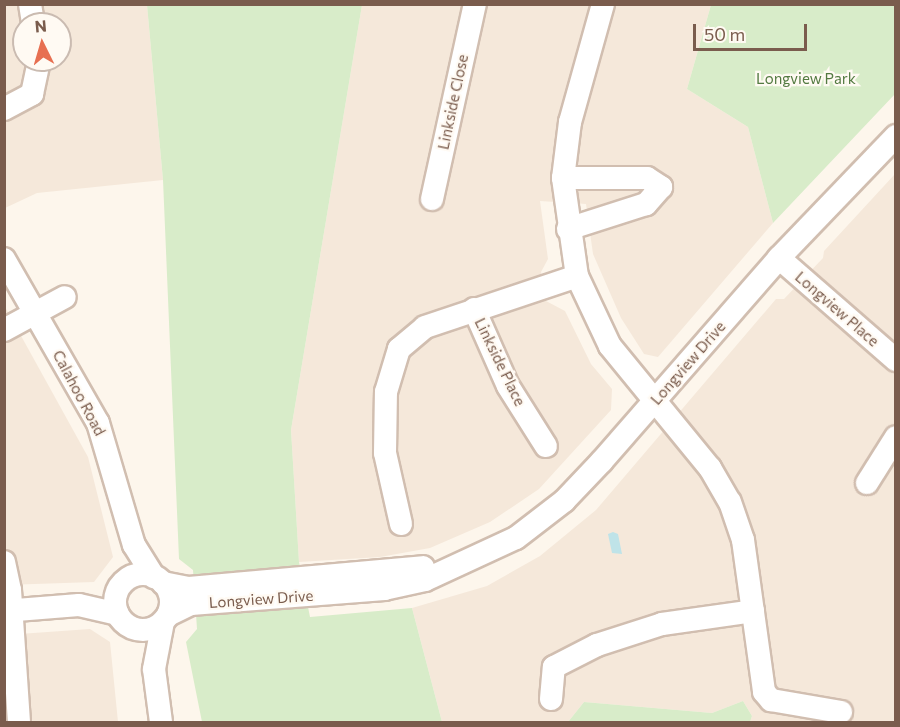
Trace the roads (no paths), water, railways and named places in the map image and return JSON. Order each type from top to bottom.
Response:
[{"type":"street","name":"Linkside Close","points":[[432,199],[475,4]]},
{"type":"street","points":[[603,4],[570,122],[563,178],[568,230],[577,276],[591,312],[610,346],[710,468],[730,502],[743,540],[764,692],[771,700],[841,712]]},
{"type":"street","points":[[4,109],[32,94],[37,72]]},
{"type":"street","name":"Longview Drive","points":[[165,618],[191,604],[384,589],[425,580],[516,538],[564,501],[656,401],[779,258],[896,136]]},
{"type":"street","points":[[563,178],[647,178],[661,187],[646,204],[568,230]]},
{"type":"street","name":"Longview Place","points":[[779,258],[896,360]]},
{"type":"street","name":"Calahoo Road","points":[[4,259],[98,423],[134,545],[159,580]]},
{"type":"street","name":"Linkside Place","points":[[401,524],[385,453],[386,392],[399,349],[425,327],[577,276]]},
{"type":"street","points":[[4,330],[65,297]]},
{"type":"street","name":"Linkside Place","points":[[474,309],[508,386],[546,446]]},
{"type":"street","points":[[867,483],[896,437]]},
{"type":"street","points":[[134,545],[121,585],[124,621],[144,646],[154,669],[161,723]]},
{"type":"street","points":[[4,562],[10,590],[7,610],[19,723]]},
{"type":"street","name":"Longview Drive","points":[[159,580],[189,588],[461,564]]},
{"type":"street","points":[[7,610],[80,605],[140,574],[159,580],[171,598],[154,669]]},
{"type":"street","points":[[80,605],[147,630],[165,618]]},
{"type":"street","points":[[551,699],[554,667],[597,645],[662,624],[753,611]]},
{"type":"water","points":[[613,532],[618,534],[622,554],[612,553],[608,534]]},
{"type":"park label","name":"Longview Park","points":[[806,79]]}]
